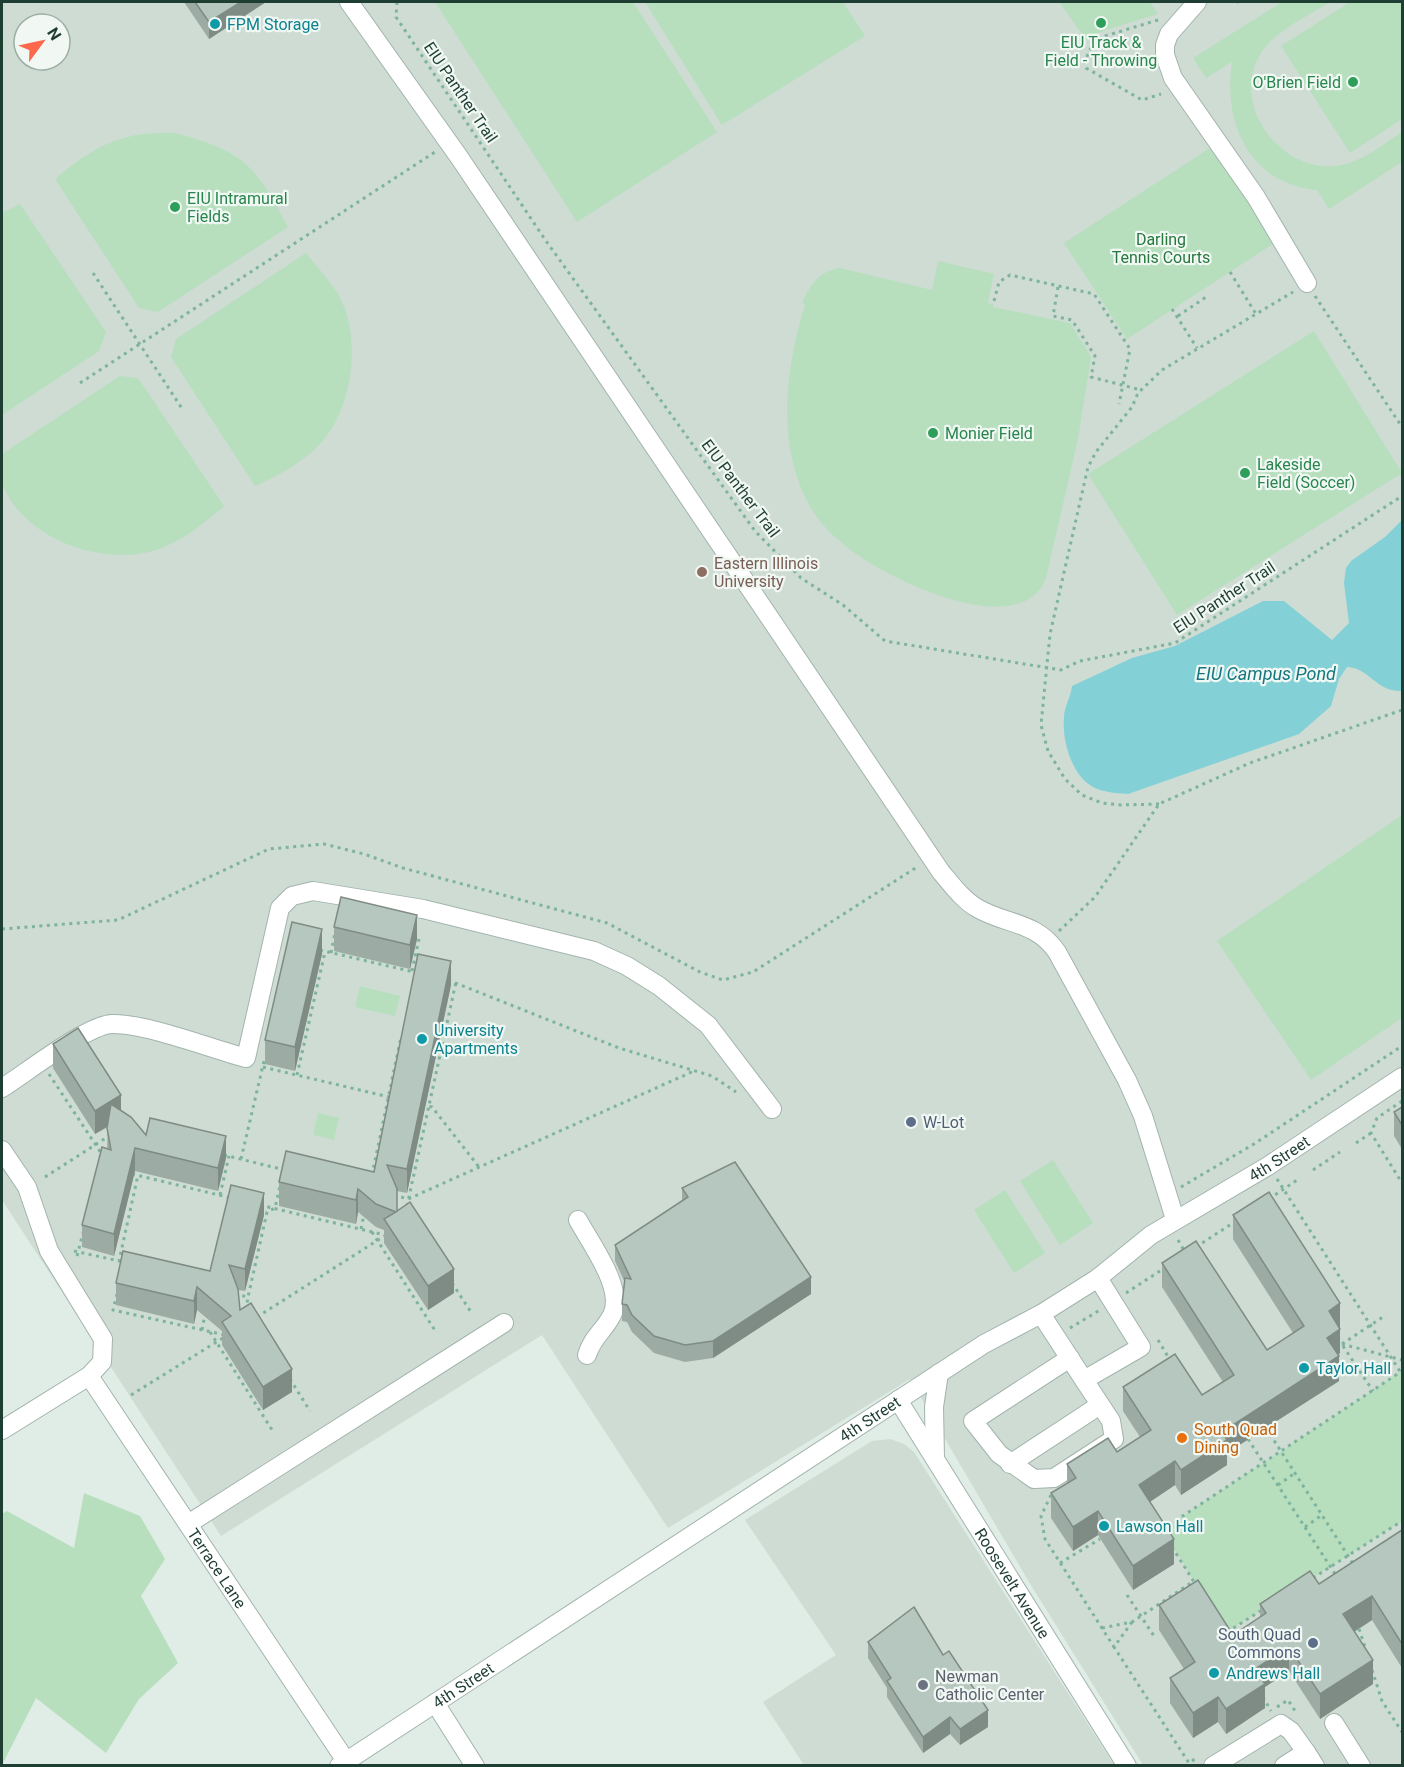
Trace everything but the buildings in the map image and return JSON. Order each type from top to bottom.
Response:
[{"type":"street","points":[[349,2],[449,143],[941,872],[965,899],[979,909],[1028,927],[1049,941],[1127,1080],[1143,1116],[1175,1219]]},
{"type":"street","points":[[1197,2],[1169,34],[1165,45],[1165,56],[1173,78],[1256,197],[1307,283]]},
{"type":"street","points":[[2,1088],[93,1030],[111,1024],[135,1027],[246,1058],[280,908],[292,896],[313,891],[423,909],[594,951],[627,966],[683,1003],[708,1025],[772,1109]]},
{"type":"street","name":"4th Street","points":[[342,1763],[984,1344],[1041,1314],[1098,1278],[1150,1235],[1268,1166],[1402,1077]]},
{"type":"street","points":[[2,1150],[27,1187],[49,1251],[103,1339],[102,1362],[89,1376],[2,1430]]},
{"type":"street","points":[[578,1220],[604,1267],[616,1297],[612,1315],[591,1340],[587,1355]]},
{"type":"street","points":[[1084,1380],[1141,1347],[1120,1297],[1098,1278]]},
{"type":"street","points":[[1041,1314],[1070,1358],[1100,1405],[1115,1431],[1114,1439],[1110,1444],[1054,1478],[1034,1479],[1010,1464],[988,1443],[973,1421],[1070,1358]]},
{"type":"street","points":[[188,1524],[504,1323]]},
{"type":"street","points":[[935,1462],[933,1421],[939,1373]]},
{"type":"street","name":"Terrace Lane","points":[[89,1376],[188,1524],[342,1763]]},
{"type":"street","name":"Roosevelt Avenue","points":[[898,1400],[1127,1766]]},
{"type":"street","points":[[1010,1464],[1100,1405]]},
{"type":"street","points":[[435,1703],[475,1766]]},
{"type":"street","points":[[1334,1723],[1361,1766]]},
{"type":"street","points":[[1213,1766],[1281,1724],[1291,1731],[1311,1759],[1284,1766]]},
{"type":"path","name":"EIU Panther Trail","points":[[397,2],[396,17],[546,241],[763,539],[801,578],[843,604],[885,641],[1061,670],[1080,661],[1175,643],[1402,496]]},
{"type":"path","points":[[1159,20],[1095,39],[1084,63],[1086,68],[1142,100],[1161,94]]},
{"type":"path","points":[[80,382],[449,143]]},
{"type":"path","points":[[1230,272],[1256,314]]},
{"type":"path","points":[[93,273],[183,410]]},
{"type":"path","points":[[994,301],[999,282],[1010,275],[1094,294],[1130,349],[1119,404]]},
{"type":"path","points":[[1402,427],[1307,283],[1162,370],[1141,390],[1132,407],[1096,452],[1088,467],[1056,602],[1045,666],[1047,677],[1042,697],[1041,725],[1048,751],[1065,779],[1082,795],[1102,803],[1159,804],[1250,763],[1402,710]]},
{"type":"path","points":[[1058,286],[1053,316],[1072,320],[1095,356],[1091,377],[1141,390]]},
{"type":"path","points":[[1177,316],[1206,297]]},
{"type":"path","points":[[1172,309],[1198,349]]},
{"type":"path","points":[[1049,941],[1095,897],[1159,804]]},
{"type":"path","points":[[331,953],[336,931]]},
{"type":"path","points":[[413,984],[419,939]]},
{"type":"path","points":[[314,949],[425,975]]},
{"type":"path","points":[[297,1075],[325,952]]},
{"type":"path","points":[[443,979],[456,982],[619,1048],[712,1076],[736,1092]]},
{"type":"path","points":[[405,1211],[456,982]]},
{"type":"path","points":[[372,1178],[403,1029]]},
{"type":"path","points":[[1168,1195],[1254,1144],[1402,1046]]},
{"type":"path","points":[[42,1062],[101,1153],[98,1165]]},
{"type":"path","points":[[263,1067],[398,1099]]},
{"type":"path","points":[[389,1194],[408,1199],[694,1071]]},
{"type":"path","points":[[1356,1143],[1371,1133],[1377,1118],[1402,1101]]},
{"type":"path","points":[[419,1104],[429,1106],[479,1168]]},
{"type":"path","points":[[1371,1133],[1402,1183]]},
{"type":"path","points":[[45,1177],[111,1134]]},
{"type":"path","points":[[1313,1170],[1340,1152]]},
{"type":"path","points":[[219,1154],[294,1172]]},
{"type":"path","points":[[220,1195],[229,1156]]},
{"type":"path","points":[[118,1261],[140,1165]]},
{"type":"path","points":[[275,1208],[284,1169]]},
{"type":"path","points":[[128,1173],[241,1200]]},
{"type":"path","points":[[1161,1530],[1402,1372],[1390,1357],[1276,1177]]},
{"type":"path","points":[[1264,1202],[1297,1180]]},
{"type":"path","points":[[227,1209],[229,1197]]},
{"type":"path","points":[[252,1203],[385,1235]]},
{"type":"path","points":[[245,1317],[267,1212],[275,1208]]},
{"type":"path","points":[[361,1229],[365,1210]]},
{"type":"path","points":[[1177,1260],[1245,1215]]},
{"type":"path","points":[[83,1230],[77,1253],[118,1261],[123,1268]]},
{"type":"path","points":[[253,1320],[394,1230]]},
{"type":"path","points":[[372,1232],[436,1332]]},
{"type":"path","points":[[1178,1240],[1186,1254]]},
{"type":"path","points":[[1068,1328],[1167,1266]]},
{"type":"path","points":[[446,1274],[471,1312]]},
{"type":"path","points":[[118,1289],[113,1310],[227,1336],[131,1395]]},
{"type":"path","points":[[229,1293],[248,1297]]},
{"type":"path","points":[[1120,1297],[1133,1302]]},
{"type":"path","points":[[202,1330],[206,1309]]},
{"type":"path","points":[[1342,1344],[1386,1315]]},
{"type":"path","points":[[1152,1331],[1176,1370]]},
{"type":"path","points":[[210,1332],[274,1433]]},
{"type":"path","points":[[1342,1344],[1402,1360]]},
{"type":"path","points":[[1342,1344],[1372,1391]]},
{"type":"path","points":[[285,1370],[310,1410]]},
{"type":"path","points":[[1266,1428],[1358,1572]]},
{"type":"path","points":[[1248,1439],[1341,1583]]},
{"type":"path","points":[[1278,1485],[1295,1473]]},
{"type":"path","points":[[1054,1490],[1041,1516],[1046,1539],[1189,1763]]},
{"type":"path","points":[[1305,1527],[1322,1515]]},
{"type":"path","points":[[1312,1578],[1402,1521]]},
{"type":"path","points":[[1156,1522],[1200,1590]]},
{"type":"path","points":[[1060,1563],[1100,1539]]},
{"type":"path","points":[[1114,1647],[1132,1622],[1194,1581]]},
{"type":"path","points":[[1127,1595],[1154,1636]]},
{"type":"path","points":[[1227,1632],[1265,1608]]},
{"type":"path","points":[[1102,1628],[1132,1622]]},
{"type":"path","points":[[1222,1624],[1232,1640]]},
{"type":"path","points":[[1359,1629],[1382,1701],[1402,1731]]},
{"type":"path","points":[[1259,1691],[1271,1711]]},
{"type":"shaded area","name":"Eastern Illinois University","points":[[2,2],[1402,2],[1402,1765],[1143,1765],[1029,1582],[910,1379],[668,1528],[542,1335],[221,1536],[2,1200]]},
{"type":"shaded area","points":[[890,1439],[904,1444],[914,1452],[1114,1765],[804,1765],[763,1702],[836,1655],[745,1520],[872,1441]]},
{"type":"green space","points":[[435,2],[633,2],[717,132],[577,222]]},
{"type":"green space","points":[[645,2],[843,2],[865,36],[722,125]]},
{"type":"green space","name":"EIU Track & Field - Throwing","points":[[1150,2],[1158,14],[1100,32],[1086,40],[1060,3]]},
{"type":"green space","points":[[1282,2],[1330,2],[1294,23],[1270,42],[1263,50],[1253,70],[1251,91],[1255,111],[1265,130],[1279,146],[1296,158],[1316,165],[1337,166],[1363,157],[1402,132],[1402,162],[1329,209],[1317,190],[1293,185],[1273,176],[1257,163],[1245,146],[1232,107],[1230,85],[1232,62],[1206,78],[1193,58]]},
{"type":"green space","name":"O'Brien Field","points":[[1350,2],[1402,2],[1402,119],[1350,153],[1281,46]]},
{"type":"green space","name":"EIU Intramural Fields","points":[[175,133],[217,147],[245,164],[267,189],[288,227],[158,312],[139,308],[55,179],[96,149],[110,143],[139,135]]},
{"type":"green space","name":"Darling Tennis Courts","points":[[1213,146],[1276,242],[1127,339],[1064,243]]},
{"type":"green space","points":[[20,204],[106,332],[99,351],[2,415],[2,213]]},
{"type":"green space","name":"EIU Intramural Fields","points":[[306,253],[333,287],[345,309],[352,344],[349,382],[337,418],[317,447],[288,469],[255,486],[171,357],[176,339]]},
{"type":"green space","name":"Monier Field","points":[[938,261],[994,274],[988,303],[993,304],[993,307],[1070,323],[1091,357],[1078,439],[1046,578],[1031,597],[1008,606],[980,606],[948,598],[916,587],[860,557],[832,534],[814,513],[797,478],[791,453],[787,403],[789,378],[805,304],[802,303],[808,290],[826,272],[840,268],[932,290]]},
{"type":"green space","name":"Lakeside Field (Soccer)","points":[[1314,331],[1402,473],[1177,615],[1088,474]]},
{"type":"green space","points":[[120,376],[138,378],[224,506],[196,529],[164,547],[142,553],[119,555],[72,546],[50,536],[30,522],[14,505],[3,486],[1,470],[2,454]]},
{"type":"green space","points":[[1402,815],[1402,1018],[1311,1080],[1217,941]]},
{"type":"green space","points":[[360,986],[400,996],[395,1016],[355,1007]]},
{"type":"green space","points":[[318,1113],[339,1118],[334,1140],[313,1135]]},
{"type":"green space","points":[[1053,1160],[1093,1223],[1060,1245],[1020,1181]]},
{"type":"green space","points":[[1005,1190],[1045,1253],[1014,1273],[974,1210]]},
{"type":"green space","points":[[1402,1371],[1402,1521],[1227,1632],[1162,1530]]},
{"type":"green space","points":[[84,1493],[140,1516],[165,1559],[141,1596],[178,1663],[139,1699],[106,1753],[36,1698],[2,1765],[2,1514],[7,1511],[74,1548]]},
{"type":"water","name":"EIU Campus Pond","points":[[1402,520],[1402,691],[1386,688],[1362,671],[1347,667],[1339,679],[1331,706],[1299,734],[1128,794],[1101,790],[1081,777],[1068,753],[1064,735],[1064,714],[1072,686],[1132,658],[1175,646],[1263,601],[1284,601],[1332,640],[1349,623],[1344,583],[1346,568],[1351,561],[1385,537]]},
{"type":"place","name":"EIU Track & Field - Throwing","points":[[1101,23]]},
{"type":"place","name":"FPM Storage","points":[[215,24]]},
{"type":"place","name":"O'Brien Field","points":[[1353,82]]},
{"type":"place","name":"EIU Intramural Fields","points":[[175,207]]},
{"type":"place","name":"Monier Field","points":[[933,433]]},
{"type":"place","name":"Lakeside Field (Soccer)","points":[[1245,473]]},
{"type":"place","name":"Eastern Illinois University","points":[[702,572]]},
{"type":"place","name":"University Apartments","points":[[422,1039]]},
{"type":"place","name":"W-Lot","points":[[911,1122]]},
{"type":"place","name":"Taylor Hall","points":[[1304,1368]]},
{"type":"place","name":"South Quad Dining","points":[[1182,1438]]},
{"type":"place","name":"Lawson Hall","points":[[1104,1526]]},
{"type":"place","name":"South Quad Commons","points":[[1313,1643]]},
{"type":"place","name":"Andrews Hall","points":[[1214,1673]]},
{"type":"place","name":"Newman Catholic Center","points":[[923,1685]]}]
